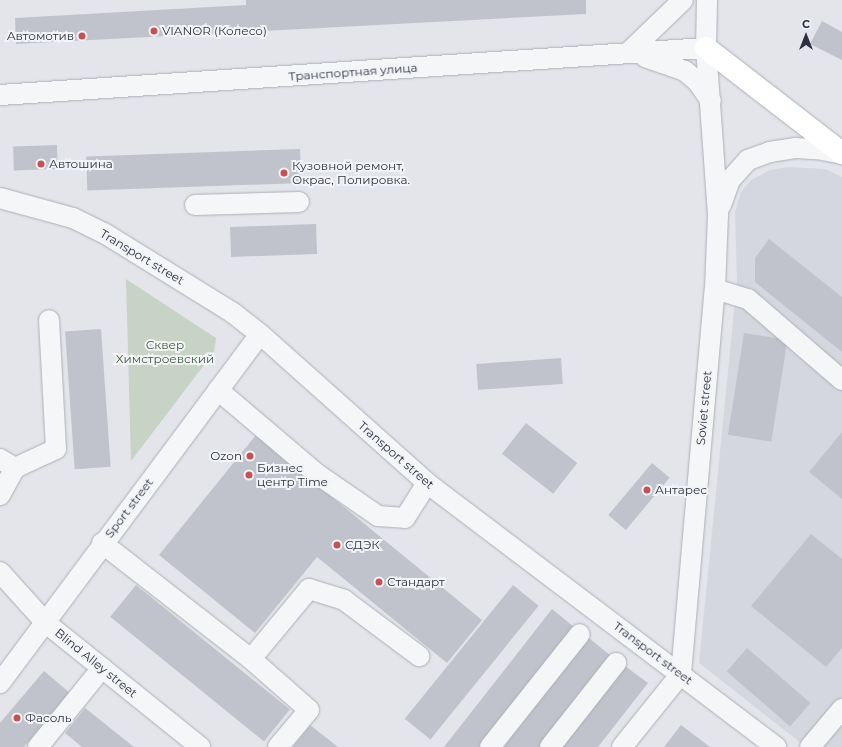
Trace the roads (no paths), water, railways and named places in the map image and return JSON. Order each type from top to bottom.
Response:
[{"type":"main road","points":[[706,48],[842,154]]},
{"type":"street","points":[[628,54],[684,0]]},
{"type":"street","name":"Soviet street","points":[[681,674],[715,289],[718,214],[706,48],[707,0]]},
{"type":"street","name":"Транспортная улица","points":[[0,95],[706,48]]},
{"type":"street","points":[[628,54],[656,58],[685,71],[697,81],[711,101]]},
{"type":"street","points":[[718,214],[730,180],[748,160],[770,152],[795,148],[817,149],[842,154]]},
{"type":"street","name":"Transport street","points":[[0,198],[73,218],[104,233],[214,301],[260,334],[427,483],[776,747]]},
{"type":"street","points":[[195,205],[299,202]]},
{"type":"street","points":[[715,289],[748,299],[842,380]]},
{"type":"street","points":[[0,495],[8,464],[56,449],[49,320]]},
{"type":"street","name":"Sport street","points":[[0,683],[46,623],[102,543],[260,334]]},
{"type":"street","points":[[218,390],[317,474],[378,516],[405,518],[427,483]]},
{"type":"street","points":[[102,543],[250,659],[309,710],[278,747]]},
{"type":"street","name":"Blind Alley street","points":[[0,572],[46,623],[200,747]]},
{"type":"street","points":[[250,659],[309,589],[344,600],[419,656]]},
{"type":"street","points":[[490,747],[580,634]]},
{"type":"street","points":[[550,747],[616,663]]},
{"type":"street","points":[[47,744],[102,668]]},
{"type":"street","points":[[622,747],[681,674]]},
{"type":"street","points":[[810,747],[842,709]]},
{"type":"place","name":"VIANOR (Колесо)","points":[[154,31]]},
{"type":"place","name":"Автомотив","points":[[82,36]]},
{"type":"place","name":"Автошина","points":[[41,164]]},
{"type":"place","name":"Кузовной ремонт, Окрас, Полировка.","points":[[284,173]]},
{"type":"place","name":"Ozon","points":[[250,456]]},
{"type":"place","name":"Бизнес центр Time","points":[[249,475]]},
{"type":"place","name":"Антарес","points":[[647,490]]},
{"type":"place","name":"СДЭК","points":[[337,545]]},
{"type":"place","name":"Стандарт","points":[[379,582]]},
{"type":"place","name":"Фасоль","points":[[17,718]]},
{"type":"park label","name":"Сквер Химстроевский","points":[[165,352]]}]
